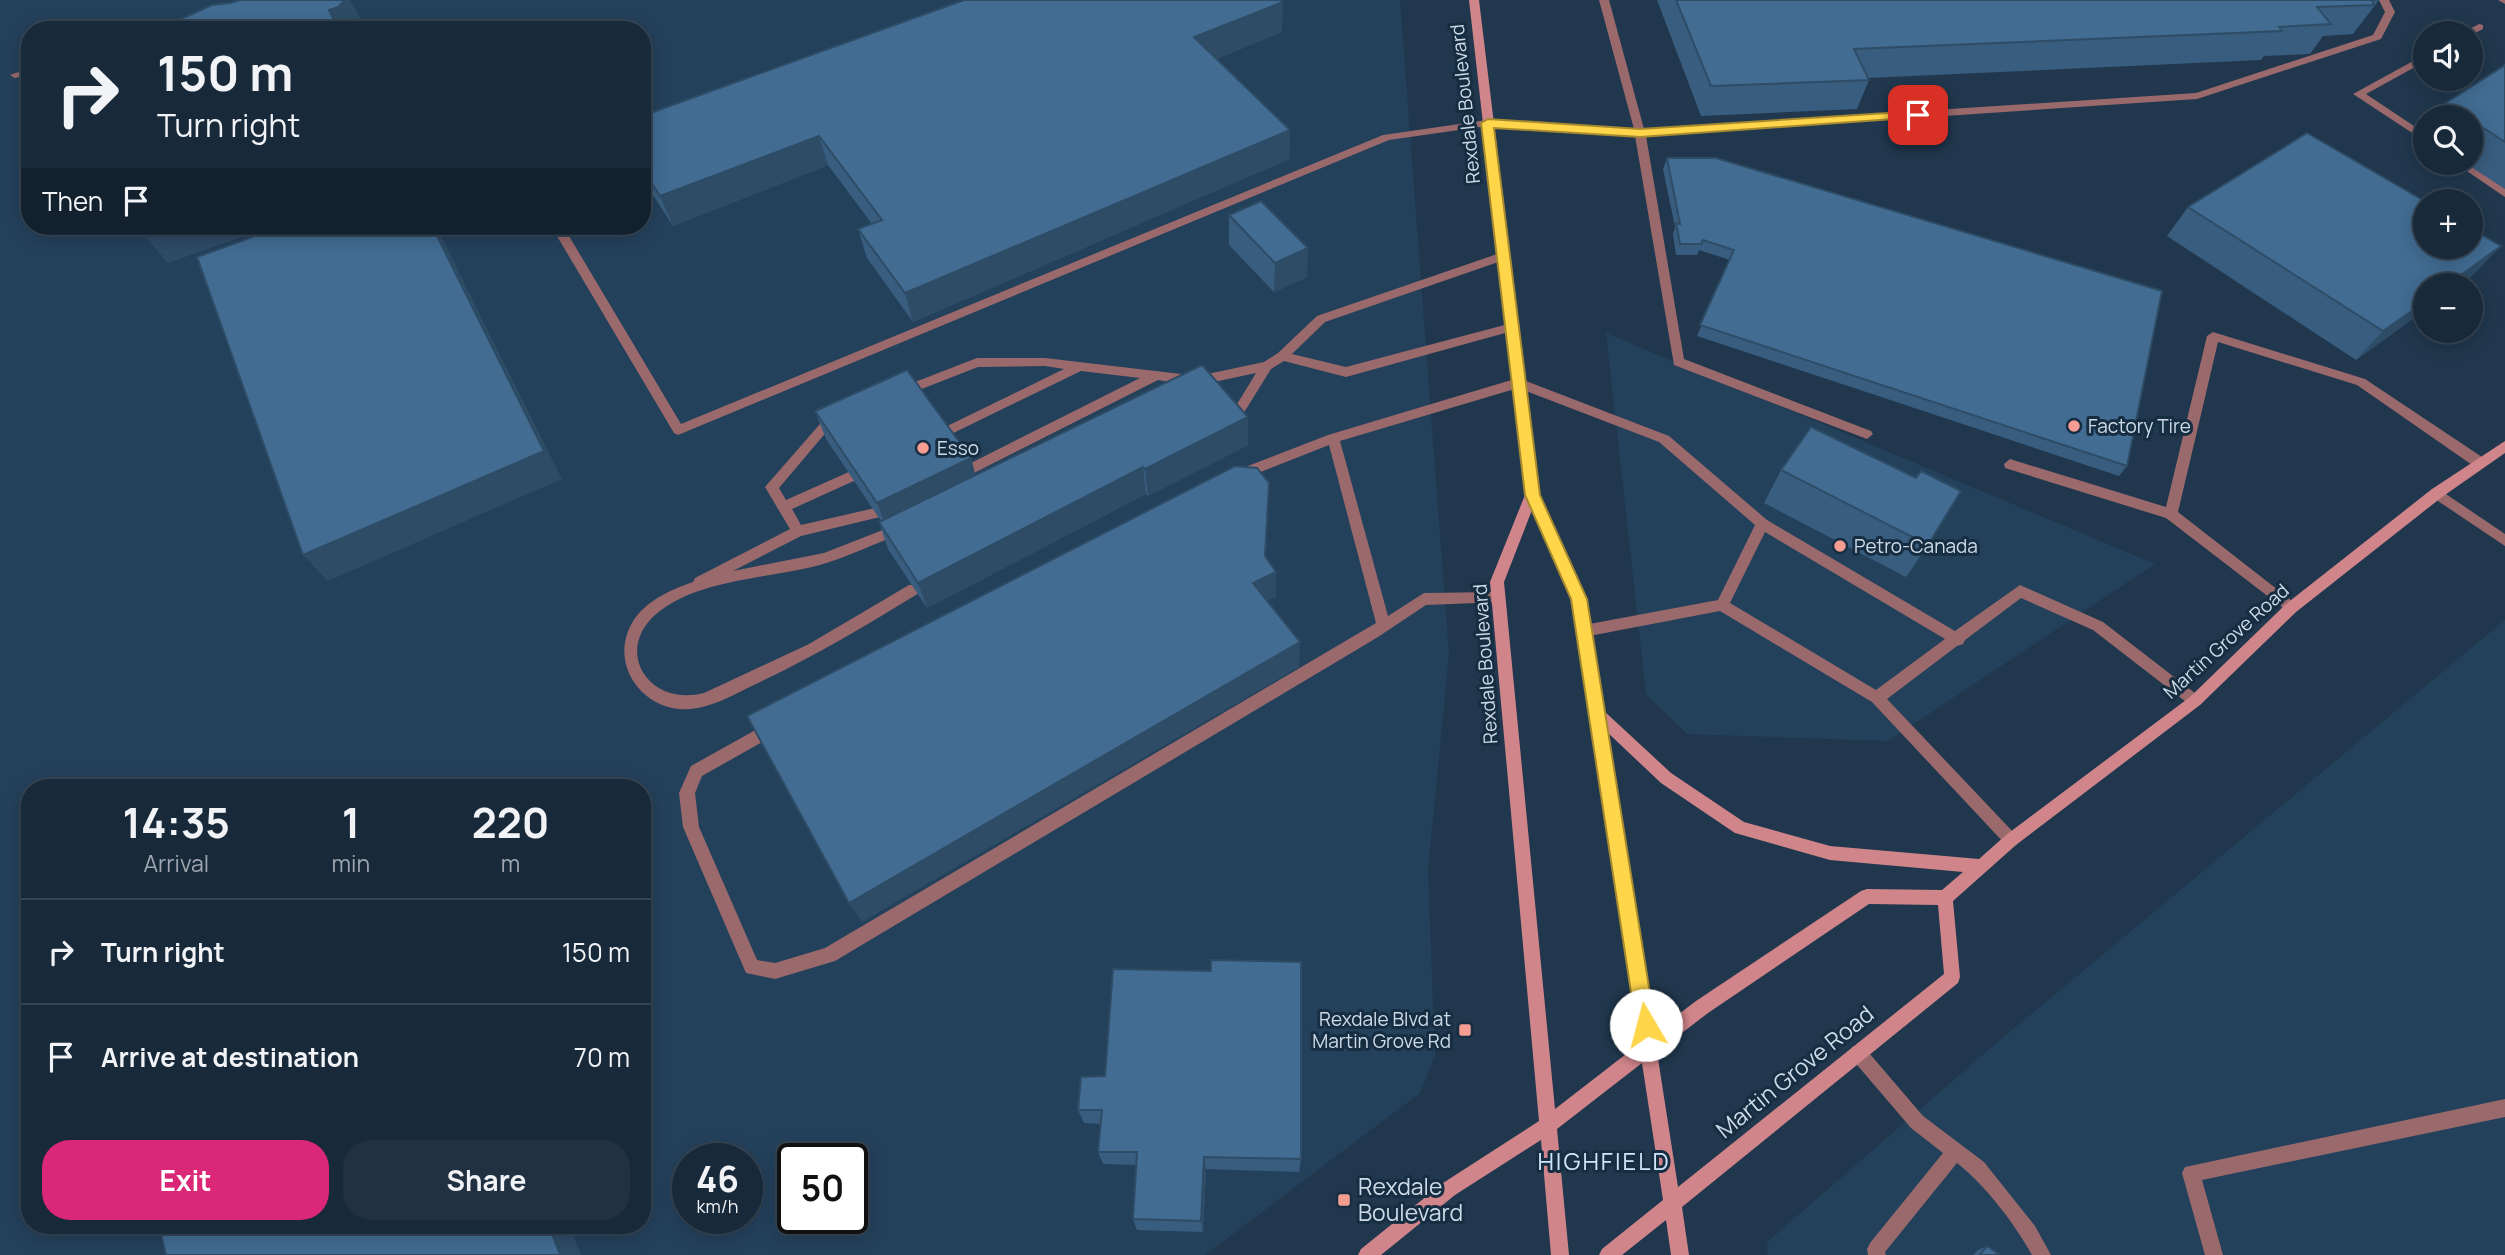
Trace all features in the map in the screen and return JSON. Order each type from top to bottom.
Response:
[{"type":"main road","name":"Rexdale Boulevard","points":[[1474,0],[1532,495],[1579,599],[1680,1255]]},
{"type":"main road","name":"Martin Grove Road","points":[[1608,1255],[1952,977],[1945,898],[2011,839],[2195,701],[2291,608],[2437,493],[2505,446]]},
{"type":"main road","name":"Rexdale Boulevard","points":[[1532,495],[1497,582],[1560,1255]]},
{"type":"main road","points":[[1596,712],[1666,778],[1740,828],[1830,853],[1981,866]]},
{"type":"main road","points":[[1367,1255],[1450,1189],[1546,1126],[1702,1007],[1867,896],[1945,898]]},
{"type":"street","points":[[1604,0],[1640,133],[1678,362],[1867,434]]},
{"type":"street","points":[[562,235],[678,430],[1387,137],[1488,123],[1640,133],[2197,96],[2378,37],[2390,12],[2384,0]]},
{"type":"street","points":[[2413,64],[2358,94],[2413,130]]},
{"type":"street","points":[[15,75],[21,73]]},
{"type":"street","points":[[2478,175],[2505,193]]},
{"type":"street","points":[[1173,392],[1197,380],[1267,366],[1282,356],[1321,319],[1503,256]]},
{"type":"street","points":[[1282,356],[1346,372],[1512,327]]},
{"type":"street","points":[[2171,514],[2213,336],[2361,382],[2480,463]]},
{"type":"street","points":[[886,399],[936,376],[977,363],[1045,362],[1197,380]]},
{"type":"street","points":[[942,434],[1080,366]]},
{"type":"street","points":[[1231,425],[1267,366]]},
{"type":"street","points":[[968,471],[1158,375]]},
{"type":"street","points":[[1221,482],[1333,438],[1518,383],[1664,439],[1762,524],[1958,640]]},
{"type":"street","points":[[799,531],[772,487],[824,427],[849,416]]},
{"type":"street","points":[[1333,438],[1384,626]]},
{"type":"street","points":[[2010,464],[2171,514],[2291,608]]},
{"type":"street","points":[[783,507],[851,476]]},
{"type":"street","points":[[2437,493],[2505,541]]},
{"type":"street","points":[[875,513],[799,531],[685,590],[648,613],[630,642],[633,666],[645,691],[668,702],[690,703],[734,688],[822,646],[914,589]]},
{"type":"street","points":[[1722,605],[1762,524]]},
{"type":"street","points":[[685,590],[823,558],[907,525]]},
{"type":"street","points":[[1877,698],[2020,591],[2098,626],[2195,701]]},
{"type":"street","points":[[781,724],[696,771],[687,793],[691,827],[752,967],[775,971],[829,955],[1384,626],[1424,599],[1498,597]]},
{"type":"street","points":[[1584,631],[1722,605],[1877,698],[2011,839]]},
{"type":"street","points":[[1858,1053],[1917,1122],[1978,1168],[2029,1231],[2042,1255]]},
{"type":"street","points":[[2214,1255],[2190,1173],[2505,1108]]},
{"type":"street","points":[[1877,1255],[1876,1249],[1956,1151]]},
{"type":"shaded area","points":[[0,0],[1400,0],[1449,654],[1428,870],[1435,1056],[1420,1093],[1205,1255],[0,1255]]},
{"type":"shaded area","points":[[1606,333],[2155,564],[1888,741],[1687,734],[1646,694]]},
{"type":"shaded area","points":[[2505,620],[2505,1255],[1768,1255],[1766,1243],[1994,1045]]},
{"type":"building","points":[[241,0],[345,0],[338,7],[329,10],[334,21],[173,21],[212,5]]},
{"type":"building","points":[[964,0],[1283,2],[1194,37],[1290,130],[905,293],[858,229],[882,220],[819,136],[660,196],[651,182],[651,113]]},
{"type":"building","points":[[1676,0],[2371,0],[2375,5],[2317,7],[2331,24],[2279,27],[2282,31],[1854,49],[1869,80],[1711,86]]},
{"type":"building","points":[[2505,65],[2505,142],[2483,128],[2483,105],[2446,103],[2465,91],[2483,91],[2483,79]]},
{"type":"building","points":[[2307,133],[2413,194],[2413,259],[2483,259],[2464,273],[2413,273],[2413,310],[2383,331],[2188,207]]},
{"type":"building","points":[[1667,158],[1716,158],[2162,291],[2127,466],[1700,325],[1734,250],[1703,240],[1701,244],[1680,244],[1676,223],[1680,224]]},
{"type":"building","points":[[1261,201],[1308,248],[1275,263],[1229,215]]},
{"type":"building","points":[[258,235],[436,235],[544,451],[303,555],[197,257]]},
{"type":"building","points":[[2483,236],[2501,246],[2483,259]]},
{"type":"building","points":[[1202,365],[1248,417],[1145,469],[1143,467],[918,583],[879,522]]},
{"type":"building","points":[[907,370],[971,458],[877,503],[815,411]]},
{"type":"building","points":[[1811,427],[1916,478],[1921,471],[1961,491],[1928,545],[1781,470]]},
{"type":"building","points":[[1235,466],[1257,468],[1269,483],[1265,556],[1276,572],[1253,583],[1300,642],[849,903],[747,716]]},
{"type":"building","points":[[1211,960],[1301,962],[1301,1159],[1204,1157],[1201,1221],[1133,1219],[1137,1152],[1098,1152],[1102,1110],[1078,1110],[1081,1077],[1105,1076],[1113,969],[1211,971]]},
{"type":"building","points":[[161,1234],[552,1234],[560,1255],[166,1255]]},
{"type":"building","points":[[1987,1246],[2000,1255],[1980,1255]]},
{"type":"place","name":"Factory Tire","points":[[2074,426]]},
{"type":"place","name":"Esso","points":[[923,448]]},
{"type":"place","name":"Petro-Canada","points":[[1840,546]]},
{"type":"place","name":"Rexdale Blvd at Martin Grove Rd","points":[[1465,1030]]},
{"type":"place","name":"Rexdale Boulevard","points":[[1344,1200]]},
{"type":"district","name":"HIGHFIELD","points":[[1604,1162]]},
{"type":"route","points":[[1646,1025],[1579,599],[1532,495],[1488,123],[1640,133],[1918,115]]}]
